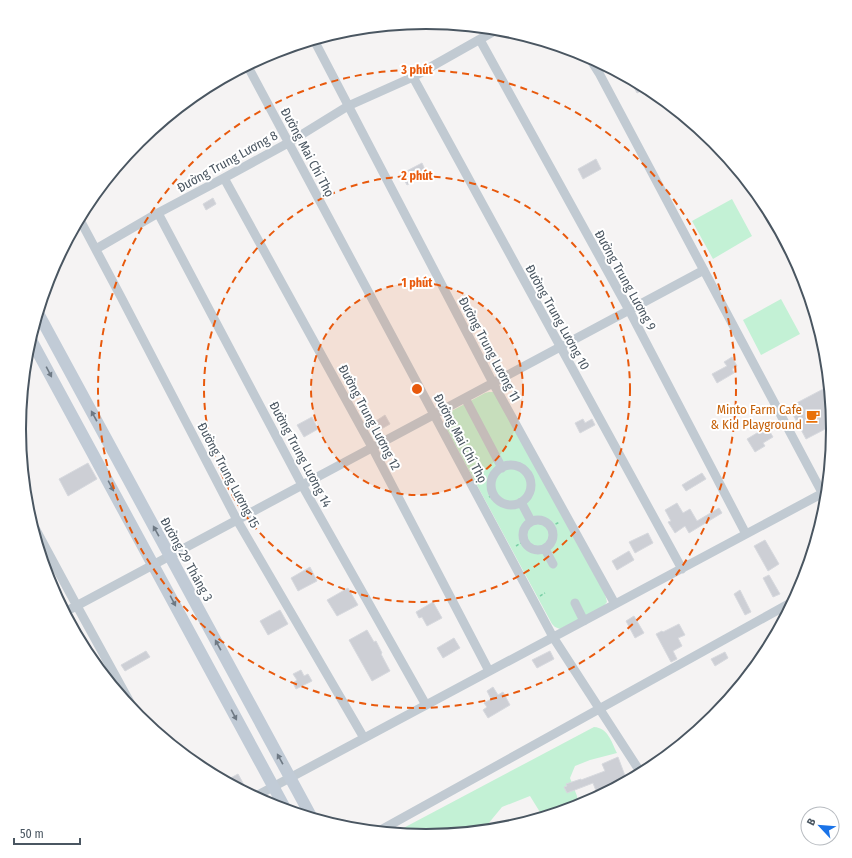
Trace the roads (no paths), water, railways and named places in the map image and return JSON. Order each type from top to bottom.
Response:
[{"type":"street","name":"Đường Trung Lương 8","points":[[96,250],[158,213],[288,143],[348,106],[413,77],[489,34]]},
{"type":"street","name":"Đường Trung Lương 9","points":[[480,40],[629,310],[746,534]]},
{"type":"street","name":"Đường Trung Lương 11","points":[[316,45],[493,383],[615,604]]},
{"type":"street","points":[[595,66],[821,491]]},
{"type":"street","name":"Đường Mai Chí Thọ","points":[[250,70],[553,637],[638,768]]},
{"type":"street","name":"Đường Trung Lương 10","points":[[413,77],[682,569]]},
{"type":"street","name":"Đường Trung Lương 12","points":[[224,178],[372,447],[489,671]]},
{"type":"street","name":"Đường Trung Lương 14","points":[[158,213],[302,485],[426,705]]},
{"type":"street","name":"Đường Trung Lương 15","points":[[83,225],[237,520],[364,738]]},
{"type":"street","points":[[69,610],[704,270]]},
{"type":"street","name":"Đường 29 Tháng 3","points":[[42,320],[308,811]]},
{"type":"street","points":[[35,347],[282,802]]},
{"type":"street","points":[[465,398],[502,468]]},
{"type":"street","points":[[508,466],[519,467],[524,470],[530,478],[531,490],[521,502],[510,505],[504,504],[493,492],[492,481],[494,475],[502,468],[508,466]]},
{"type":"street","points":[[261,793],[746,534],[820,498]]},
{"type":"street","points":[[521,502],[531,521]]},
{"type":"street","points":[[541,519],[551,526],[553,539],[550,545],[545,549],[532,549],[524,540],[523,530],[531,521],[541,519]]},
{"type":"street","points":[[43,542],[126,694]]},
{"type":"street","points":[[545,549],[554,564]]},
{"type":"street","points":[[574,603],[584,621]]},
{"type":"street","points":[[386,827],[785,606]]},
{"type":"place","name":"Minto Farm Cafe & Kid Playground","points":[[813,416]]}]
